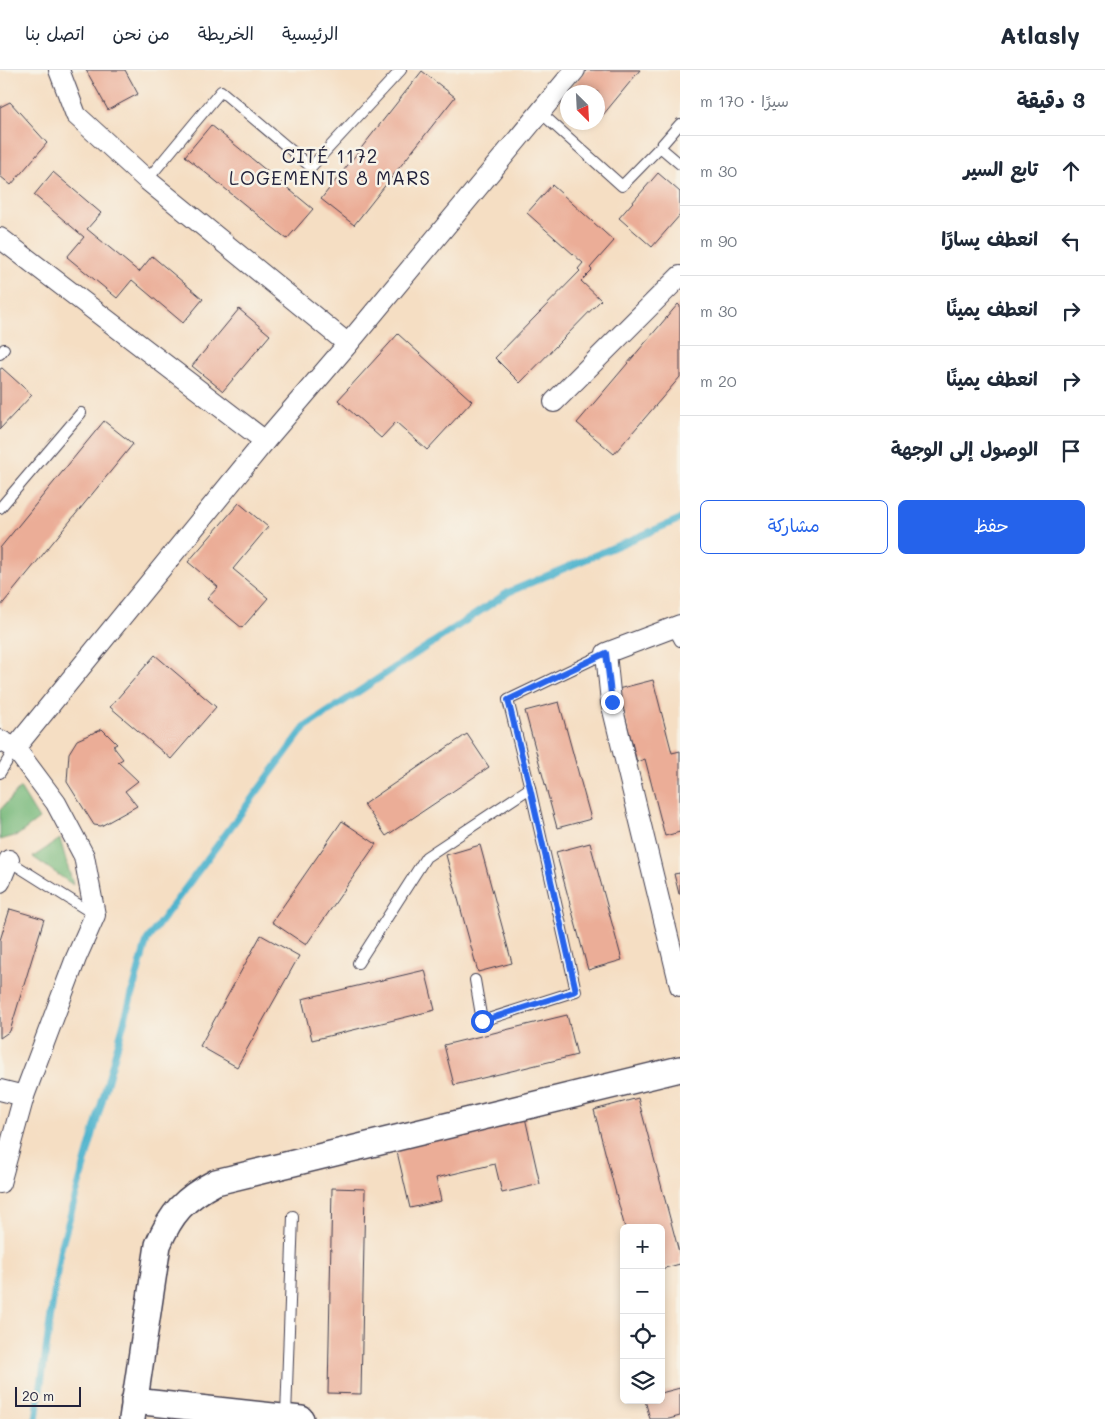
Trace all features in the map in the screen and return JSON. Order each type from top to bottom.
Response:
[{"type":"street","points":[[59,70],[76,115],[147,180],[348,344]]},
{"type":"street","points":[[0,1183],[24,1096],[76,958],[95,915],[84,856],[56,803],[7,744],[348,344],[574,70]]},
{"type":"street","points":[[0,238],[265,441]]},
{"type":"street","points":[[554,402],[680,276]]},
{"type":"street","points":[[678,631],[606,653],[612,702],[680,986]]},
{"type":"street","points":[[0,882],[4,858]]},
{"type":"street","points":[[294,1418],[133,1410],[158,1245],[167,1224],[180,1207],[196,1192],[216,1182],[680,1069]]},
{"type":"street","points":[[0,1090],[24,1096]]},
{"type":"lane","points":[[147,180],[220,91],[311,167],[401,70]]},
{"type":"lane","points":[[540,112],[622,186],[660,148],[680,124]]},
{"type":"lane","points":[[660,148],[680,164]]},
{"type":"lane","points":[[0,508],[81,414]]},
{"type":"lane","points":[[475,980],[482,1021],[576,991],[508,700],[606,653]]},
{"type":"lane","points":[[0,772],[7,744]]},
{"type":"lane","points":[[358,963],[426,858],[530,788]]},
{"type":"lane","points":[[4,858],[95,915]]},
{"type":"lane","points":[[293,1216],[294,1418]]},
{"type":"green space","points":[[20,788],[39,819],[18,835],[0,840],[0,810]]},
{"type":"green space","points":[[60,839],[73,885],[33,857]]},
{"type":"building","points":[[86,70],[125,70],[138,94],[108,110]]},
{"type":"building","points":[[586,70],[640,70],[605,112],[605,85],[574,85]]},
{"type":"building","points":[[422,71],[455,97],[354,225],[321,199]]},
{"type":"building","points":[[10,102],[47,143],[11,185],[0,176],[0,107]]},
{"type":"building","points":[[211,125],[313,209],[287,239],[185,156]]},
{"type":"building","points":[[53,172],[101,213],[87,229],[139,272],[152,256],[203,299],[183,323],[132,280],[117,298],[67,257],[84,237],[34,195]]},
{"type":"building","points":[[658,173],[680,192],[680,215],[652,247],[619,218]]},
{"type":"building","points":[[552,185],[614,241],[581,281],[601,300],[520,383],[495,358],[580,271],[578,269],[583,263],[527,213]]},
{"type":"building","points":[[678,304],[680,306],[680,377],[614,454],[577,423]]},
{"type":"building","points":[[239,309],[270,335],[223,391],[192,366]]},
{"type":"building","points":[[398,334],[472,401],[427,450],[396,422],[381,438],[338,400]]},
{"type":"building","points":[[2,368],[32,395],[0,429],[0,369]]},
{"type":"building","points":[[104,421],[133,444],[0,607],[0,548]]},
{"type":"building","points":[[239,503],[268,527],[233,569],[268,598],[242,628],[207,599],[218,587],[188,562]]},
{"type":"building","points":[[155,655],[216,707],[171,759],[110,707]]},
{"type":"building","points":[[653,680],[672,753],[680,751],[680,832],[665,836],[645,759],[637,762],[618,689]]},
{"type":"building","points":[[559,702],[591,819],[557,828],[525,711]]},
{"type":"building","points":[[102,729],[117,744],[113,746],[123,759],[118,762],[138,781],[125,791],[137,806],[101,826],[94,825],[67,782],[69,753],[77,740]]},
{"type":"building","points":[[467,734],[489,767],[386,836],[364,804]]},
{"type":"building","points":[[342,821],[376,844],[306,945],[272,922]]},
{"type":"building","points":[[590,843],[622,960],[588,970],[556,852]]},
{"type":"building","points":[[480,845],[512,963],[478,972],[446,855]]},
{"type":"building","points":[[680,873],[680,894],[679,894],[674,874]]},
{"type":"building","points":[[10,909],[44,919],[10,1031],[0,1038],[0,940]]},
{"type":"building","points":[[261,935],[299,956],[237,1067],[200,1046]]},
{"type":"building","points":[[425,970],[435,1010],[312,1040],[302,999]]},
{"type":"building","points":[[567,1015],[577,1055],[454,1085],[444,1045]]},
{"type":"building","points":[[638,1098],[680,1256],[680,1264],[665,1268],[665,1224],[624,1224],[594,1110]]},
{"type":"building","points":[[524,1113],[540,1184],[502,1193],[495,1164],[436,1178],[441,1201],[410,1208],[395,1143]]},
{"type":"building","points":[[332,1188],[365,1189],[361,1394],[328,1393]]},
{"type":"building","points":[[680,1388],[680,1416],[669,1419],[650,1419],[646,1404],[665,1404],[665,1392]]},
{"type":"waterway","points":[[36,1419],[60,1252],[147,940],[305,727],[509,592],[680,519]]},
{"type":"district","name":"CITÉ 1172 LOGEMENTS 8 MARS","points":[[330,166]]},
{"type":"route","points":[[482,1021],[576,991],[508,700],[606,653],[612,702]]}]
